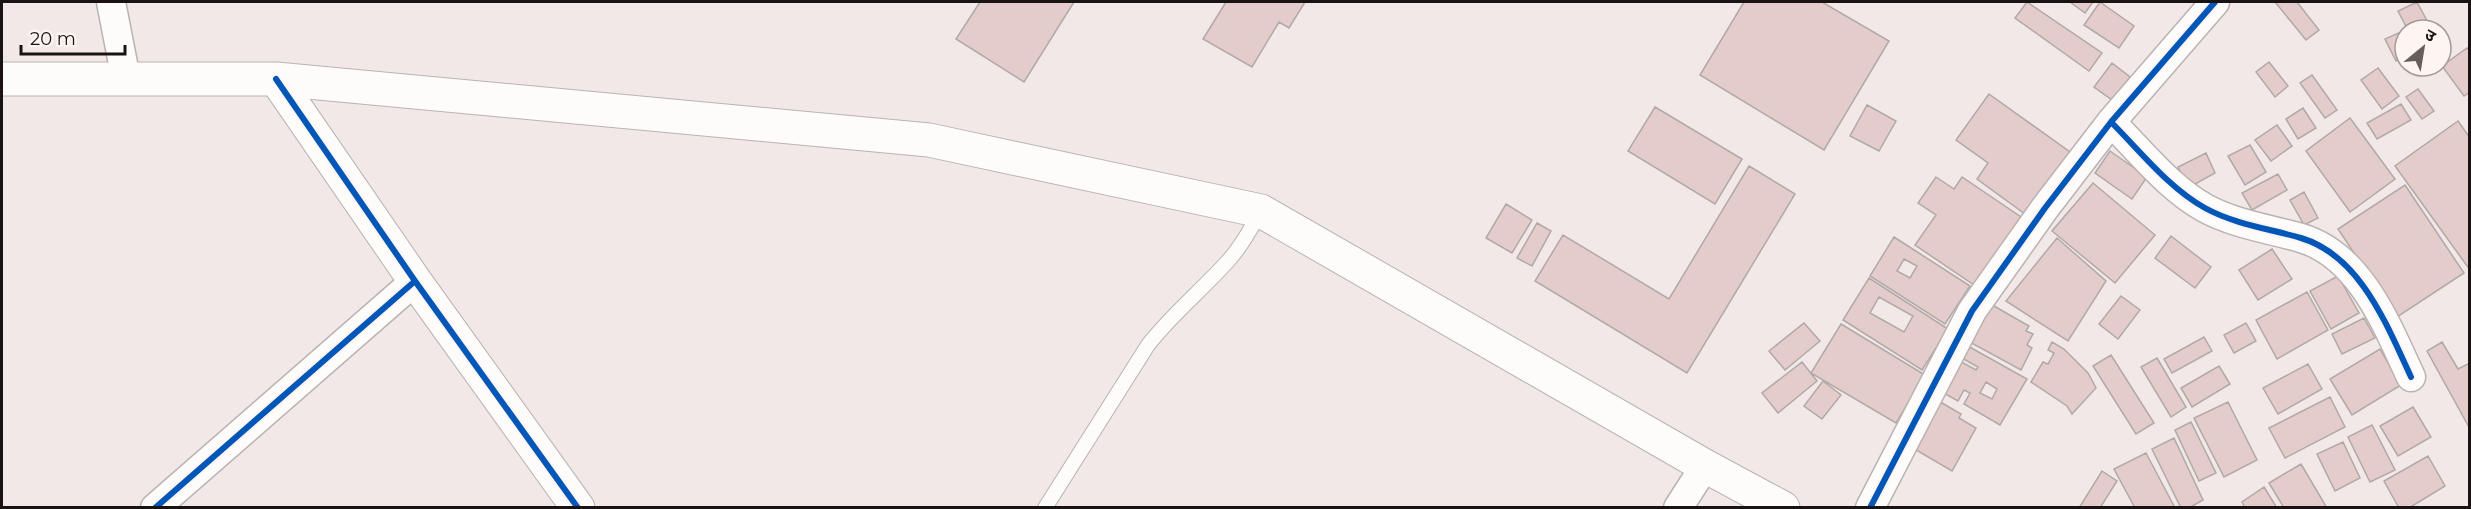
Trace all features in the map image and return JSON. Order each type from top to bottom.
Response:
[{"type":"main road","points":[[276,79],[415,281],[578,507]]},
{"type":"main road","points":[[2,80],[276,79],[929,141],[1261,211],[1705,466],[1783,507]]},
{"type":"street","points":[[111,2],[126,79]]},
{"type":"street","points":[[1870,507],[1972,311],[2045,208],[2111,122],[2216,2]]},
{"type":"street","points":[[2111,122],[2182,194],[2208,210],[2304,239],[2327,249],[2350,270],[2385,320],[2411,377]]},
{"type":"street","points":[[155,507],[415,281]]},
{"type":"street","points":[[1678,507],[1705,466]]},
{"type":"lane","points":[[1045,507],[1148,345],[1168,320],[1229,260],[1261,211]]},
{"type":"building","points":[[980,2],[1074,2],[1024,82],[956,39]]},
{"type":"building","points":[[1226,2],[1305,2],[1289,28],[1279,22],[1252,67],[1203,39]]},
{"type":"building","points":[[1744,2],[1822,2],[1889,41],[1824,150],[1700,75]]},
{"type":"building","points":[[2027,2],[2102,53],[2089,71],[2015,18]]},
{"type":"building","points":[[2070,2],[2093,2],[2085,13]]},
{"type":"building","points":[[2100,2],[2134,26],[2119,48],[2084,25]]},
{"type":"building","points":[[2275,2],[2297,2],[2319,30],[2306,40]]},
{"type":"building","points":[[2417,2],[2426,18],[2402,18],[2398,11]]},
{"type":"building","points":[[2393,35],[2393,55],[2385,39]]},
{"type":"building","points":[[2467,48],[2470,52],[2470,92],[2464,96],[2451,78],[2453,78],[2453,58]]},
{"type":"building","points":[[2269,62],[2288,86],[2275,97],[2256,72]]},
{"type":"building","points":[[2112,63],[2130,77],[2112,100],[2094,87]]},
{"type":"building","points":[[2378,68],[2399,96],[2382,109],[2361,80]]},
{"type":"building","points":[[2312,75],[2337,110],[2325,118],[2300,83]]},
{"type":"building","points":[[2418,89],[2434,111],[2422,119],[2406,97]]},
{"type":"building","points":[[1989,94],[2070,152],[2025,214],[1977,179],[1988,163],[1956,140]]},
{"type":"building","points":[[2401,104],[2411,120],[2377,139],[2367,123]]},
{"type":"building","points":[[1867,105],[1896,121],[1879,151],[1850,136]]},
{"type":"building","points":[[1655,107],[1742,159],[1715,204],[1628,151]]},
{"type":"building","points":[[2303,108],[2316,128],[2298,139],[2286,119]]},
{"type":"building","points":[[2350,118],[2395,179],[2350,212],[2306,151]]},
{"type":"building","points":[[2458,121],[2470,138],[2470,270],[2395,166]]},
{"type":"building","points":[[2277,125],[2292,146],[2271,161],[2255,140]]},
{"type":"building","points":[[2250,145],[2266,172],[2245,185],[2228,156]]},
{"type":"building","points":[[2110,151],[2147,177],[2132,199],[2095,173]]},
{"type":"building","points":[[2206,153],[2215,173],[2188,188],[2178,167]]},
{"type":"building","points":[[1749,166],[1795,194],[1687,373],[1535,281],[1563,235],[1669,299]]},
{"type":"building","points":[[2278,174],[2287,190],[2252,210],[2242,193]]},
{"type":"building","points":[[1936,177],[1954,189],[1962,177],[2021,217],[1974,285],[1915,245],[1936,215],[1918,203]]},
{"type":"building","points":[[2093,183],[2155,235],[2115,283],[2052,231]]},
{"type":"building","points":[[2405,185],[2464,273],[2397,317],[2338,229]]},
{"type":"building","points":[[2304,192],[2318,218],[2304,225],[2290,200]]},
{"type":"building","points":[[1506,204],[1532,220],[1512,253],[1486,238]]},
{"type":"building","points":[[1537,223],[1551,231],[1532,266],[1517,258]]},
{"type":"building","points":[[2171,236],[2211,267],[2195,288],[2155,258]]},
{"type":"building","points":[[1894,237],[1970,286],[1945,324],[1870,276]],"holes":[[[1904,259],[1917,266],[1910,278],[1897,271]]]},
{"type":"building","points":[[2057,238],[2106,281],[2068,341],[2006,301]]},
{"type":"building","points":[[2272,249],[2292,279],[2258,300],[2239,270]]},
{"type":"building","points":[[2338,276],[2359,313],[2331,329],[2310,291]]},
{"type":"building","points":[[1869,278],[1948,329],[1922,370],[1843,320]],"holes":[[[1879,297],[1913,316],[1904,332],[1870,313]]]},
{"type":"building","points":[[2307,292],[2328,330],[2277,359],[2256,320]]},
{"type":"building","points":[[2121,296],[2140,310],[2118,339],[2099,324]]},
{"type":"building","points":[[1987,302],[2029,326],[2026,331],[2033,334],[2027,345],[2032,348],[2021,370],[1966,340]]},
{"type":"building","points":[[2364,318],[2375,338],[2342,354],[2332,334]]},
{"type":"building","points":[[1804,323],[1820,341],[1785,370],[1769,351]]},
{"type":"building","points":[[2246,323],[2256,341],[2234,353],[2224,335]]},
{"type":"building","points":[[1841,324],[1925,375],[1896,423],[1811,373]]},
{"type":"building","points":[[2204,337],[2212,351],[2172,373],[2164,359]]},
{"type":"building","points":[[2052,342],[2064,349],[2088,373],[2096,388],[2072,414],[2067,406],[2031,382],[2043,362],[2048,364],[2054,353],[2048,350]]},
{"type":"building","points":[[2442,342],[2458,369],[2470,363],[2470,429],[2427,351]]},
{"type":"building","points":[[1966,345],[2027,379],[2000,425],[1964,404],[1970,393],[1964,390],[1958,401],[1940,391],[1958,360],[1976,370],[1978,367],[1960,357]],"holes":[[[1986,382],[1997,389],[1992,399],[1980,393]]]},
{"type":"building","points":[[2380,349],[2401,385],[2352,415],[2330,379]]},
{"type":"building","points":[[2111,355],[2154,423],[2136,434],[2093,366]]},
{"type":"building","points":[[2157,358],[2186,407],[2171,417],[2141,367]]},
{"type":"building","points":[[1802,362],[1817,381],[1778,413],[1762,393]]},
{"type":"building","points":[[2308,364],[2322,389],[2278,414],[2263,388]]},
{"type":"building","points":[[2219,366],[2230,384],[2192,407],[2181,388]]},
{"type":"building","points":[[1823,381],[1841,395],[1822,419],[1804,406]]},
{"type":"building","points":[[2330,397],[2345,427],[2285,458],[2269,428]]},
{"type":"building","points":[[1937,400],[1961,414],[1959,418],[1976,428],[1952,471],[1911,447]]},
{"type":"building","points":[[2228,402],[2257,460],[2224,477],[2194,418]]},
{"type":"building","points":[[2413,407],[2431,437],[2398,456],[2380,426]]},
{"type":"building","points":[[2191,422],[2216,473],[2199,481],[2175,430]]},
{"type":"building","points":[[2372,425],[2395,470],[2370,482],[2348,437]]},
{"type":"building","points":[[2174,438],[2203,500],[2189,508],[2181,508],[2152,449]]},
{"type":"building","points":[[2343,442],[2360,478],[2335,491],[2317,454]]},
{"type":"building","points":[[2146,453],[2175,508],[2135,508],[2114,469]]},
{"type":"building","points":[[2428,456],[2445,486],[2409,508],[2399,508],[2384,481]]},
{"type":"building","points":[[2301,464],[2327,508],[2284,508],[2269,483]]},
{"type":"building","points":[[2102,471],[2117,481],[2100,508],[2079,508]]},
{"type":"building","points":[[2264,487],[2277,508],[2245,508],[2242,502]]},
{"type":"cycle path","points":[[1870,508],[1972,311],[2045,208],[2111,122],[2215,2]]},
{"type":"cycle path","points":[[276,79],[415,281],[578,508]]},
{"type":"cycle path","points":[[2111,122],[2167,180],[2205,208],[2240,222],[2301,238],[2322,247],[2340,260],[2370,295],[2411,377]]},
{"type":"cycle path","points":[[155,508],[415,281]]}]
